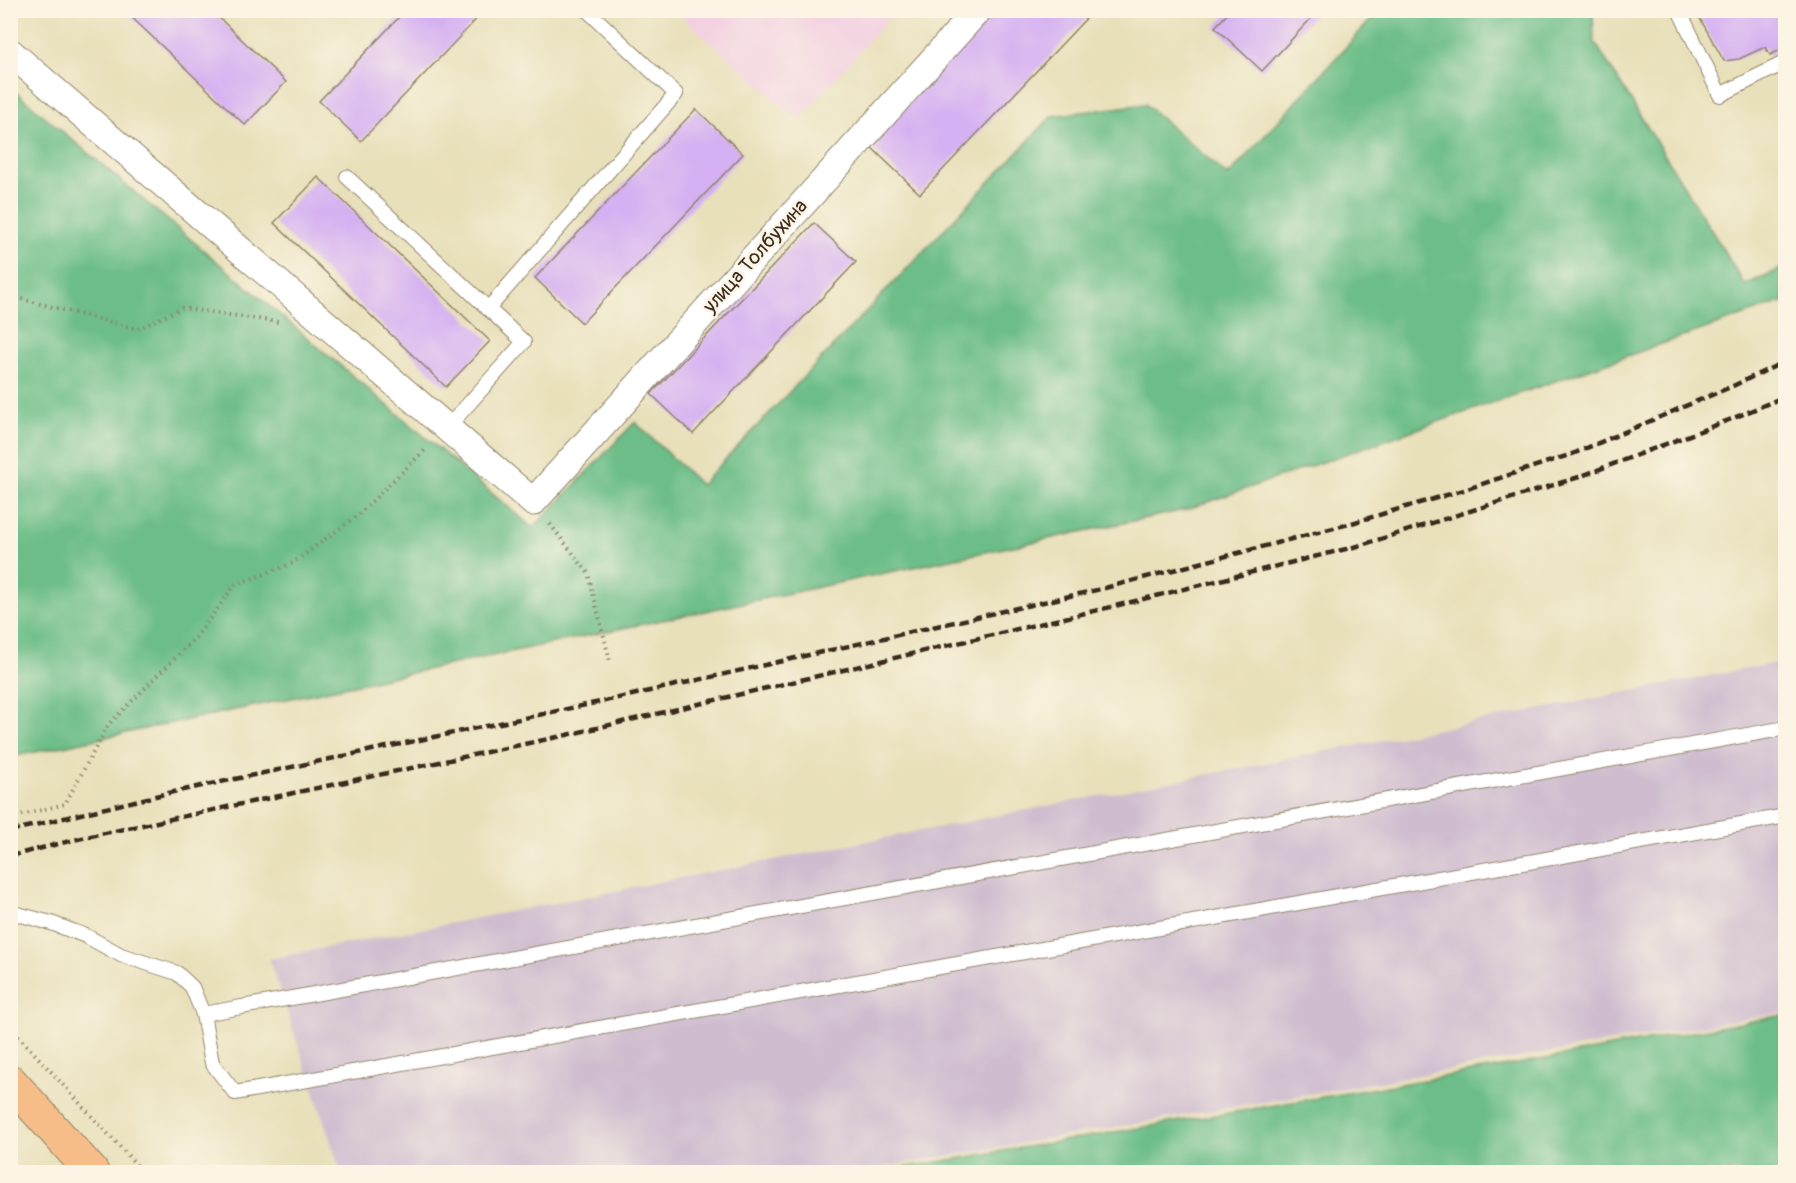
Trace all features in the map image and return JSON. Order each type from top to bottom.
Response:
[{"type":"main road","points":[[10,1081],[92,1173]]},
{"type":"street","name":"улица Толбухина","points":[[533,502],[978,10]]},
{"type":"street","points":[[10,52],[533,502]]},
{"type":"lane","points":[[488,309],[675,94],[587,10]]},
{"type":"lane","points":[[1678,10],[1720,95],[1785,62]]},
{"type":"lane","points":[[347,177],[524,342],[447,428]]},
{"type":"lane","points":[[202,1014],[1785,728]]},
{"type":"lane","points":[[10,912],[51,923],[86,936],[121,956],[177,973],[192,987],[202,1014],[212,1063],[235,1093],[1785,816]]},
{"type":"path","points":[[10,296],[136,329],[182,308],[287,323]]},
{"type":"path","points":[[10,818],[65,804],[108,725],[196,637],[235,585],[293,563],[358,515],[447,428]]},
{"type":"path","points":[[533,502],[588,573],[610,661]]},
{"type":"path","points":[[10,1027],[143,1173]]},
{"type":"shaded area","points":[[675,11],[895,11],[799,120]]},
{"type":"shaded area","points":[[1785,661],[1785,1012],[856,1172],[341,1172],[269,959]]},
{"type":"green space","points":[[1379,11],[1593,11],[1594,41],[1745,285],[1785,267],[1785,301],[1185,510],[11,757],[11,88],[533,528],[635,422],[701,485],[1052,116],[1145,104],[1228,176]]},
{"type":"green space","points":[[1785,1015],[1785,1172],[878,1172],[1501,1067]]},
{"type":"building","points":[[124,10],[211,10],[286,82],[245,125]]},
{"type":"building","points":[[406,10],[485,10],[361,141],[319,101]]},
{"type":"building","points":[[997,10],[1094,10],[920,194],[869,145]]},
{"type":"building","points":[[1231,10],[1319,10],[1262,71],[1215,27]]},
{"type":"building","points":[[1701,10],[1786,10],[1786,47],[1770,55],[1765,47],[1739,59],[1724,61],[1698,15]]},
{"type":"building","points":[[696,109],[743,154],[582,323],[535,278]]},
{"type":"building","points":[[318,177],[490,341],[446,387],[274,223]]},
{"type":"building","points":[[814,223],[856,262],[693,434],[651,394]]},
{"type":"railway","points":[[10,831],[164,794],[614,699],[1101,589],[1345,525],[1467,489],[1575,453],[1786,361]]},
{"type":"railway","points":[[10,856],[86,837],[567,735],[1111,607],[1358,546],[1579,477],[1786,396]]}]
